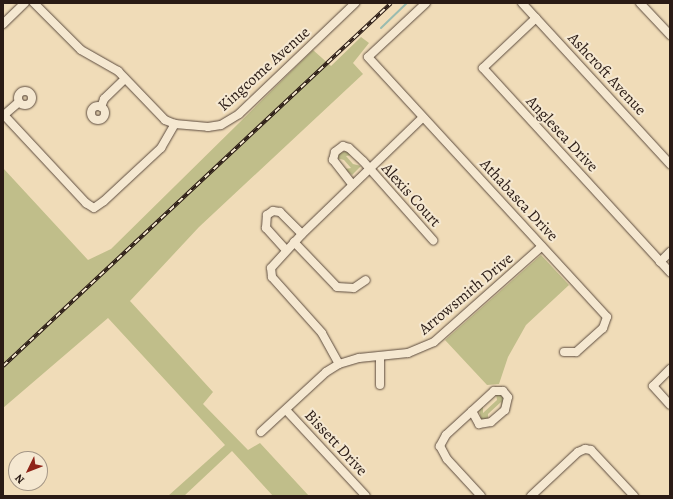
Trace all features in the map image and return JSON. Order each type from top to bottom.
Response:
[{"type":"street","points":[[3,24],[25,3]]},
{"type":"street","name":"Kingcome Avenue","points":[[34,3],[81,50],[108,64],[156,111],[175,124],[208,127],[230,121],[355,3]]},
{"type":"street","name":"Athabasca Drive","points":[[426,3],[368,57],[607,317],[603,328],[576,352],[564,352]]},
{"type":"street","name":"Ashcroft Avenue","points":[[522,3],[670,164]]},
{"type":"street","points":[[640,3],[670,35]]},
{"type":"street","name":"Anglesea Drive","points":[[536,18],[483,68],[670,272]]},
{"type":"street","points":[[101,106],[104,99],[125,79]]},
{"type":"street","points":[[19,102],[3,114],[86,203],[94,208],[104,201],[161,148],[175,124]]},
{"type":"street","points":[[339,364],[322,333],[272,277],[273,264],[368,168],[423,117]]},
{"type":"street","name":"Alexis Court","points":[[352,184],[335,164],[333,157],[337,150],[343,146],[350,148],[433,240]]},
{"type":"street","points":[[286,250],[266,228],[267,215],[273,211],[280,212],[302,234]]},
{"type":"street","points":[[294,242],[336,287],[354,288],[366,280]]},
{"type":"street","name":"Arrowsmith Drive","points":[[261,432],[326,372],[339,364],[360,358],[408,354],[434,342],[542,246]]},
{"type":"street","points":[[660,262],[670,252]]},
{"type":"street","points":[[380,357],[380,386]]},
{"type":"street","points":[[670,369],[653,386],[670,405]]},
{"type":"street","points":[[472,411],[479,424],[491,422],[505,410],[508,397],[504,391],[494,391],[472,411],[443,439],[440,446],[443,455],[481,496]]},
{"type":"street","name":"Bissett Drive","points":[[286,410],[366,496]]},
{"type":"street","points":[[532,496],[578,452],[585,449],[591,450],[634,496]]},
{"type":"shaded area","points":[[361,37],[369,43],[353,63],[363,74],[199,227],[130,301],[213,392],[203,404],[248,450],[260,443],[309,496],[273,496],[232,451],[184,496],[168,496],[225,445],[108,318],[3,408],[3,168],[88,260],[111,249],[313,50],[331,66]]},
{"type":"shaded area","points":[[348,151],[352,155],[346,156],[353,164],[361,166],[352,175],[345,169],[351,168],[344,160],[337,158],[339,153]]},
{"type":"shaded area","points":[[541,255],[569,285],[526,325],[508,357],[499,384],[487,385],[445,340]]},
{"type":"shaded area","points":[[496,394],[505,396],[502,409],[501,402],[488,414],[488,421],[481,420],[479,409],[483,406],[483,413],[497,400]]},
{"type":"waterway","points":[[381,28],[407,3]]},
{"type":"railway","points":[[3,366],[391,3]]}]
